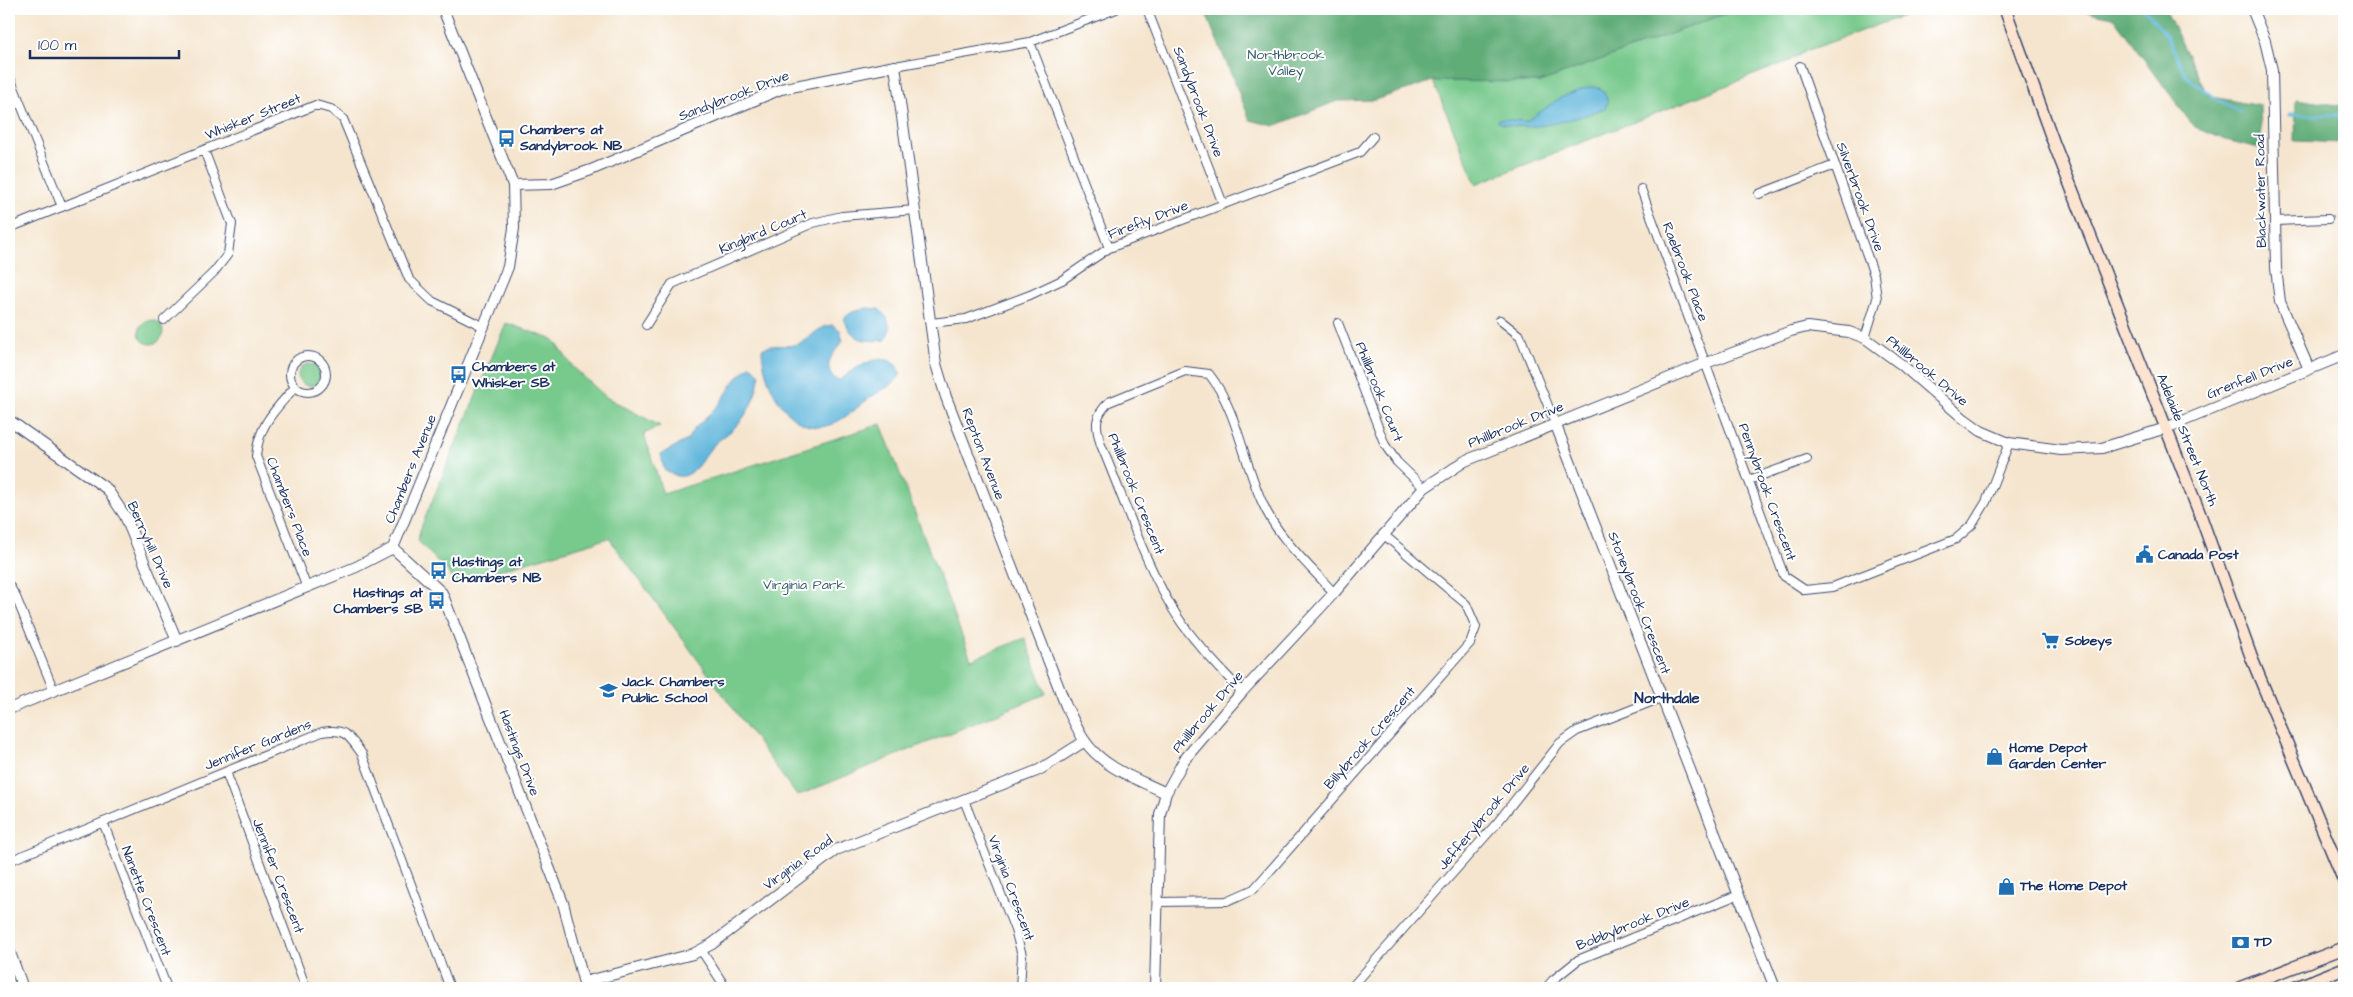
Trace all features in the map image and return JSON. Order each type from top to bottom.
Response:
[{"type":"main road","name":"Adelaide Street North","points":[[2006,9],[2053,141],[2201,517],[2252,659],[2344,881]]},
{"type":"main road","points":[[2240,988],[2344,948]]},
{"type":"main road","points":[[2294,988],[2344,968]]},
{"type":"street","name":"Chambers Avenue","points":[[393,548],[508,267],[514,228],[513,185],[443,9]]},
{"type":"street","name":"Sandybrook Drive","points":[[513,185],[551,184],[591,170],[781,89],[1030,42],[1116,9]]},
{"type":"street","name":"Sandybrook Drive","points":[[1147,9],[1223,204]]},
{"type":"street","name":"Blackwater Road","points":[[2252,9],[2265,41],[2272,70],[2276,268],[2280,302],[2309,369]]},
{"type":"street","points":[[1030,42],[1109,248]]},
{"type":"street","name":"Repton Avenue","points":[[895,66],[936,364],[946,397],[1066,706],[1085,741],[1097,755],[1120,771],[1166,793]]},
{"type":"street","name":"Silverbrook Drive","points":[[1800,66],[1874,275],[1877,299],[1864,338]]},
{"type":"street","points":[[9,75],[11,86],[62,207]]},
{"type":"street","name":"Whisker Street","points":[[9,228],[316,105],[331,109],[342,119],[408,279],[432,301],[484,327]]},
{"type":"street","name":"Firefly Drive","points":[[931,323],[966,319],[1030,295],[1062,280],[1109,248],[1360,152],[1373,137]]},
{"type":"street","points":[[164,320],[214,272],[228,254],[232,224],[204,150]]},
{"type":"street","points":[[1759,194],[1835,165]]},
{"type":"street","name":"Raebrook Place","points":[[1641,189],[1706,363]]},
{"type":"street","name":"Kingbird Court","points":[[646,325],[672,284],[742,254],[820,222],[842,216],[915,210]]},
{"type":"street","points":[[2276,222],[2328,219]]},
{"type":"street","name":"Stoneybrook Crescent","points":[[1500,320],[1520,336],[1737,895],[1775,988]]},
{"type":"street","name":"Phillbrook Court","points":[[1338,323],[1385,445],[1397,462],[1424,488]]},
{"type":"street","name":"Phillbrook Drive","points":[[1155,988],[1159,902],[1160,814],[1166,793],[1184,760],[1242,692],[1334,593],[1382,534],[1424,488],[1465,461],[1706,363],[1791,331],[1807,327],[1849,332],[1864,338],[1902,365],[1962,418],[1981,431],[2009,443],[2061,450],[2102,448],[2166,428]]},
{"type":"street","name":"Grenfell Drive","points":[[2166,428],[2344,355]]},
{"type":"street","points":[[306,356],[320,361],[326,374],[320,388],[306,392],[295,387],[290,378],[293,364],[306,356]]},
{"type":"street","name":"Pennybrook Crescent","points":[[1706,363],[1784,576],[1805,590],[1833,587],[1956,539],[1972,525],[1986,502],[2009,443]]},
{"type":"street","name":"Phillbrook Crescent","points":[[1242,692],[1204,651],[1180,620],[1156,577],[1101,444],[1096,428],[1100,411],[1109,402],[1184,371],[1209,374],[1222,391],[1263,504],[1277,529],[1334,593]]},
{"type":"street","name":"Chambers Place","points":[[295,387],[267,419],[258,438],[256,456],[307,588]]},
{"type":"street","name":"Berryhill Drive","points":[[9,420],[107,488],[125,516],[177,641]]},
{"type":"street","points":[[1749,480],[1807,459]]},
{"type":"street","name":"Billybrook Crescent","points":[[1159,902],[1227,901],[1254,889],[1470,644],[1476,627],[1466,604],[1382,534]]},
{"type":"street","points":[[9,709],[307,588],[356,567],[393,548]]},
{"type":"street","name":"Hastings Drive","points":[[393,548],[442,593],[563,903],[585,985]]},
{"type":"street","points":[[9,585],[54,691]]},
{"type":"street","name":"Jefferybrook Drive","points":[[1352,988],[1497,822],[1560,743],[1577,731],[1661,698]]},
{"type":"street","name":"Jennifer Gardens","points":[[9,861],[322,732],[334,730],[346,733],[362,754],[450,988]]},
{"type":"street","name":"Virginia Road","points":[[585,985],[693,954],[836,850],[1039,770],[1085,741]]},
{"type":"street","name":"Jennifer Crescent","points":[[226,772],[306,988]]},
{"type":"street","name":"Virginia Crescent","points":[[964,800],[1016,930],[1022,955],[1020,988]]},
{"type":"street","name":"Nanette Crescent","points":[[102,822],[167,988]]},
{"type":"street","name":"Bobbybrook Drive","points":[[1546,988],[1578,960],[1737,895]]},
{"type":"street","points":[[9,950],[24,988]]},
{"type":"street","points":[[701,950],[724,988]]},
{"type":"green space","name":"Northbrook Valley","points":[[1204,9],[1738,9],[1540,82],[1433,81],[1375,100],[1337,101],[1274,126],[1250,120]]},
{"type":"green space","points":[[1738,9],[1922,9],[1806,51],[1789,61],[1476,184],[1433,81],[1540,82]]},
{"type":"green space","points":[[2073,9],[2165,9],[2208,96],[2260,106],[2262,149],[2226,140],[2194,127],[2113,17]]},
{"type":"green space","points":[[2296,99],[2344,106],[2344,143],[2295,141]]},
{"type":"green space","points":[[151,320],[159,324],[163,332],[159,340],[151,344],[143,340],[139,332],[143,324]]},
{"type":"green space","name":"Virginia Park","points":[[506,323],[554,340],[573,367],[606,397],[660,426],[644,434],[663,494],[881,424],[971,659],[1025,638],[1046,694],[797,796],[609,538],[455,583],[448,572],[418,541],[420,530]]},
{"type":"green space","points":[[309,364],[317,367],[320,375],[317,383],[309,386],[301,383],[298,375],[301,367]]},
{"type":"water","points":[[1588,87],[1599,88],[1605,94],[1608,102],[1605,108],[1581,117],[1538,126],[1510,125],[1498,122],[1498,119],[1527,121],[1560,98]]},
{"type":"water","points":[[867,308],[879,309],[887,318],[890,329],[886,340],[871,341],[859,338],[847,326],[844,318],[852,312]]},
{"type":"water","points":[[832,325],[840,330],[843,341],[830,359],[829,368],[833,378],[840,380],[858,367],[881,359],[889,360],[895,364],[901,374],[890,385],[843,418],[826,426],[812,427],[800,422],[789,414],[780,402],[772,389],[767,375],[762,349],[770,346],[794,345],[804,341],[826,326]]},
{"type":"water","points":[[751,365],[760,374],[759,381],[750,407],[739,423],[713,445],[696,468],[686,476],[672,474],[664,469],[661,454],[687,440],[694,429],[720,403],[736,379]]},
{"type":"waterway","points":[[2144,9],[2167,36],[2186,76],[2217,100],[2241,112]]},
{"type":"waterway","points":[[2290,115],[2344,115]]},
{"type":"place","name":"Chambers at Sandybrook NB","points":[[506,138]]},
{"type":"place","name":"Chambers at Whisker SB","points":[[458,375]]},
{"type":"place","name":"Canada Post","points":[[2144,555]]},
{"type":"place","name":"Hastings at Chambers NB","points":[[438,570]]},
{"type":"place","name":"Hastings at Chambers SB","points":[[437,601]]},
{"type":"place","name":"Sobeys","points":[[2051,641]]},
{"type":"place","name":"Jack Chambers Public School","points":[[608,690]]},
{"type":"place","name":"Home Depot Garden Center","points":[[1995,756]]},
{"type":"place","name":"The Home Depot","points":[[2006,886]]},
{"type":"place","name":"TD","points":[[2240,942]]},
{"type":"district","name":"Northdale","points":[[1667,698]]}]
